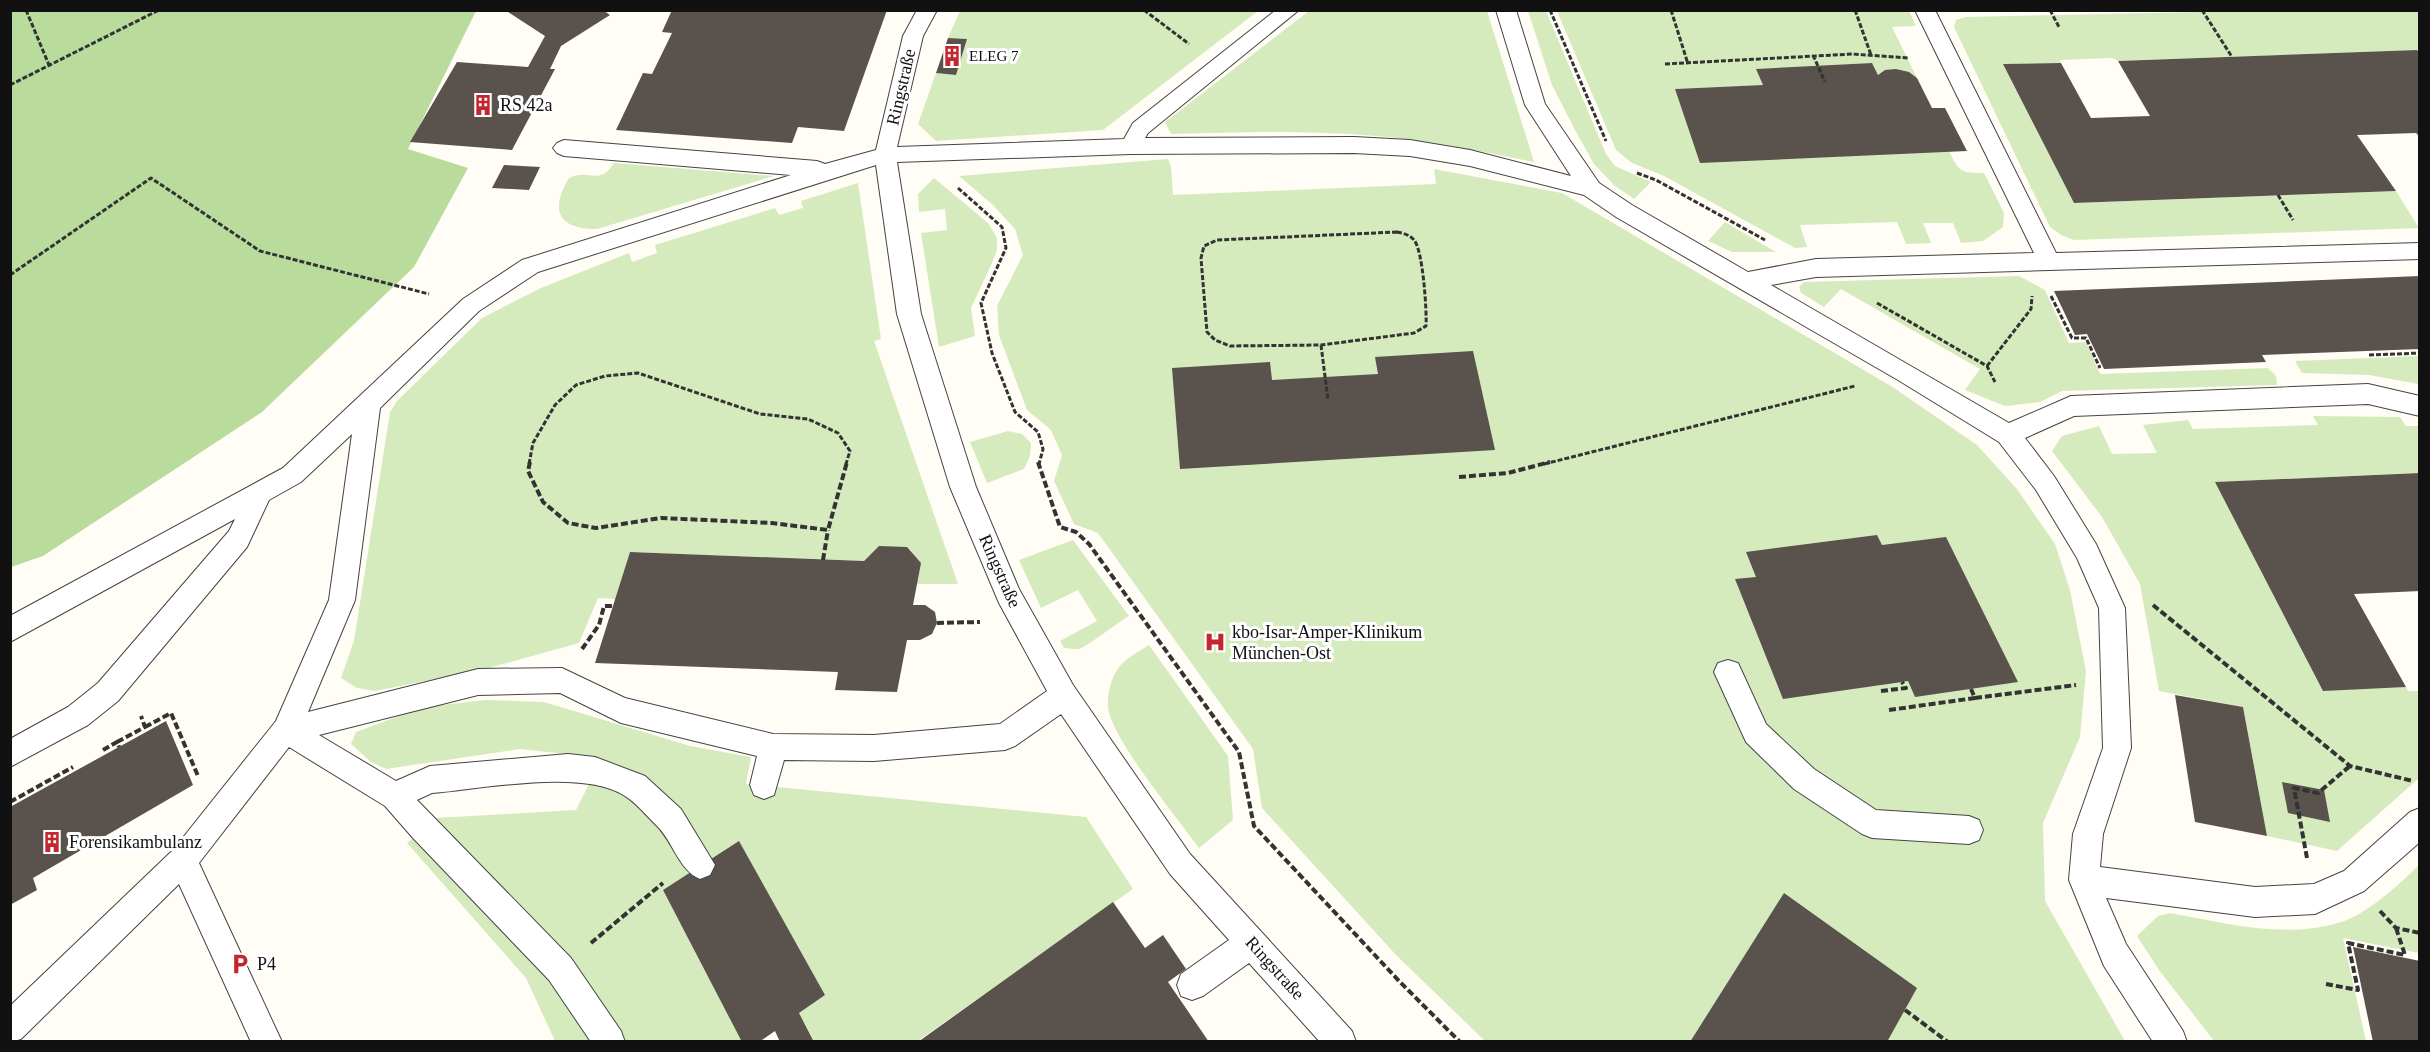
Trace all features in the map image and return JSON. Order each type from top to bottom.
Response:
[{"type":"lane","name":"Ringstraße","points":[[927,10],[913,36],[885,155],[909,314],[963,487],[1008,595],[1063,694],[1180,864],[1341,1041]]},
{"type":"lane","points":[[1131,146],[1140,128],[1217,65],[1290,10]]},
{"type":"lane","points":[[1506,10],[1535,105],[1591,189]]},
{"type":"lane","points":[[1925,10],[2049,261]]},
{"type":"lane","points":[[10,630],[292,475],[471,304],[530,266],[830,170],[885,155],[1131,146],[1354,145],[1410,148],[1470,158],[1591,189],[1745,281],[1906,373],[2016,432],[2087,552],[2112,608],[2117,748],[2088,834],[2084,880],[2115,955],[2172,1041]]},
{"type":"lane","points":[[564,148],[830,170]]},
{"type":"lane","points":[[1745,281],[1816,268],[2420,251]]},
{"type":"lane","points":[[2016,432],[2072,406],[2368,394],[2420,406]]},
{"type":"lane","points":[[10,1028],[183,860],[286,730],[342,600],[368,404]]},
{"type":"lane","points":[[10,754],[78,716],[108,692],[238,539],[260,493]]},
{"type":"lane","points":[[1728,672],[1756,733],[1804,779],[1872,824],[1969,830]]},
{"type":"lane","points":[[286,730],[478,682],[562,680],[621,710],[773,747],[874,748],[1005,737],[1040,714],[1063,694]]},
{"type":"lane","points":[[286,730],[395,796],[560,969],[610,1041]]},
{"type":"lane","points":[[764,786],[773,747]]},
{"type":"lane","points":[[395,796],[430,780],[568,767],[595,770],[635,786],[671,819],[700,865]]},
{"type":"lane","points":[[2084,880],[2255,902],[2315,898],[2354,881],[2420,822]]},
{"type":"lane","points":[[183,860],[267,1041]]},
{"type":"lane","points":[[1191,985],[1252,942]]},
{"type":"path","points":[[26,10],[49,65]]},
{"type":"path","points":[[10,85],[159,10]]},
{"type":"path","points":[[1144,10],[1217,65]]},
{"type":"path","points":[[1550,10],[1608,147]]},
{"type":"path","points":[[1671,10],[1688,64]]},
{"type":"path","points":[[1855,10],[1871,55]]},
{"type":"path","points":[[2050,10],[2059,27]]},
{"type":"path","points":[[2202,10],[2232,57]]},
{"type":"path","points":[[1812,55],[1825,82]]},
{"type":"path","points":[[1665,64],[1812,55],[1871,55],[1908,58]]},
{"type":"path","points":[[925,153],[928,161],[1002,227],[1006,248],[981,303],[992,353],[1014,412],[1038,432],[1042,450],[1038,462],[1060,527],[1076,532],[1089,544],[1239,752],[1245,791],[1254,826],[1400,982],[1460,1041]]},
{"type":"path","points":[[1629,169],[1656,180],[1816,268]]},
{"type":"path","points":[[10,275],[151,178],[260,251],[471,304]]},
{"type":"path","points":[[2278,195],[2298,227]]},
{"type":"path","points":[[1397,232],[1406,234],[1417,241],[1427,315],[1426,326],[1414,333],[1394,338],[1321,345],[1230,346],[1215,340],[1207,332],[1201,258],[1204,246],[1217,240],[1397,232]]},
{"type":"path","points":[[1988,366],[2031,309],[2032,286],[2022,262]]},
{"type":"path","points":[[2050,293],[2072,338],[2086,338],[2102,372]]},
{"type":"path","points":[[1876,303],[1988,366],[2010,412],[2016,432]]},
{"type":"path","points":[[1321,345],[1328,400]]},
{"type":"path","points":[[2363,355],[2420,352]]},
{"type":"path","points":[[823,560],[828,530],[850,451],[838,432],[808,419],[760,414],[638,373],[605,376],[576,385],[555,405],[533,443],[528,471],[543,502],[568,523],[596,528],[660,518],[772,523],[828,530]]},
{"type":"path","points":[[1459,477],[1508,473],[1906,373]]},
{"type":"path","points":[[2147,601],[2350,766],[2420,783]]},
{"type":"path","points":[[599,625],[604,606],[613,606]]},
{"type":"path","points":[[937,623],[987,622]]},
{"type":"path","points":[[1889,710],[2115,680]]},
{"type":"path","points":[[1881,691],[1906,688],[1902,682]]},
{"type":"path","points":[[1971,689],[1975,698]]},
{"type":"path","points":[[98,753],[118,745],[171,712],[200,782]]},
{"type":"path","points":[[134,720],[141,715],[146,727]]},
{"type":"path","points":[[10,802],[79,764]]},
{"type":"path","points":[[2315,898],[2294,788],[2318,793],[2350,766]]},
{"type":"path","points":[[560,969],[665,881]]},
{"type":"path","points":[[2326,984],[2358,990],[2348,944],[2405,955],[2396,928]]},
{"type":"path","points":[[1905,1010],[1948,1041]]},
{"type":"green space","points":[[11,11],[476,11],[408,149],[468,168],[414,267],[262,412],[43,556],[11,567]]},
{"type":"green space","points":[[960,11],[1258,11],[1103,130],[936,141],[918,124],[936,73],[956,75],[967,39],[948,38]]},
{"type":"green space","points":[[1309,11],[1487,11],[1534,162],[1436,143],[1376,136],[1299,132],[1171,134],[1165,122]]},
{"type":"green space","points":[[1528,11],[1546,11],[1606,154],[1615,166],[1651,182],[1634,199],[1615,186],[1594,164],[1552,85]]},
{"type":"green space","points":[[1557,11],[1909,11],[1916,26],[1892,27],[1917,78],[1898,70],[1878,75],[1871,63],[1757,69],[1763,85],[1675,89],[1949,151],[1958,167],[1965,172],[1984,173],[2004,213],[2003,227],[1983,241],[1961,243],[1953,223],[1923,223],[1931,243],[1906,244],[1897,222],[1800,225],[1807,247],[1795,248],[1664,176],[1632,163],[1616,150]]},
{"type":"green space","points":[[2246,11],[2419,11],[2419,54],[2416,50],[2118,61],[2112,58],[2060,60],[2061,63],[2004,64],[2074,203],[2396,191],[2419,228],[2074,240],[2061,235],[2050,227],[1954,27],[1956,20],[1965,17]]},
{"type":"green space","points":[[1168,159],[1171,167],[1173,195],[1436,184],[1434,169],[1562,193],[1891,386],[1977,445],[2017,489],[2055,544],[2070,590],[2086,671],[2080,737],[2043,823],[2045,901],[2125,1041],[1485,1041],[1396,955],[1262,808],[1253,749],[1098,533],[1074,524],[1054,481],[1062,455],[1051,430],[1027,410],[999,335],[997,306],[1023,255],[1015,229],[993,205],[959,176]]},
{"type":"green space","points":[[614,163],[774,176],[597,229],[574,226],[566,222],[559,209],[563,190],[569,178],[576,175],[598,176],[609,170]]},
{"type":"green space","points":[[934,178],[988,223],[997,238],[997,250],[971,308],[975,336],[939,347],[921,233],[947,230],[945,209],[919,212],[918,194]]},
{"type":"green space","points":[[858,183],[881,339],[874,341],[958,584],[917,584],[880,546],[864,561],[630,552],[616,599],[598,598],[579,643],[485,669],[375,691],[357,688],[341,678],[354,641],[390,412],[397,401],[482,318],[541,288],[629,253],[632,262],[657,253],[655,245],[775,208],[779,215],[803,208],[801,201]]},
{"type":"green space","points":[[1725,222],[1776,252],[1732,252],[1708,241]]},
{"type":"green space","points":[[2019,276],[2045,290],[2069,343],[2086,342],[2100,374],[2268,368],[2276,376],[2277,385],[2062,391],[2040,402],[2005,406],[1965,390],[1980,369],[1841,289],[1824,307],[1801,293],[1799,287],[1804,282]]},
{"type":"green space","points":[[2419,356],[2419,384],[2369,375],[2302,373],[2295,361]]},
{"type":"green space","points":[[2313,416],[2400,417],[2406,426],[2419,426],[2419,473],[2216,482],[2323,690],[2406,687],[2408,691],[2419,691],[2419,778],[2337,851],[2267,836],[2243,707],[2159,691],[2140,584],[2102,517],[2052,451],[2062,436],[2099,426],[2112,454],[2157,453],[2143,425],[2188,420],[2193,429],[2318,425]]},
{"type":"green space","points":[[1008,431],[1022,434],[1031,443],[1030,456],[1024,469],[987,483],[970,442]]},
{"type":"green space","points":[[1073,540],[1129,616],[1089,644],[1077,649],[1064,648],[1060,641],[1097,621],[1078,590],[1041,608],[1019,560]]},
{"type":"green space","points":[[1149,645],[1228,756],[1233,820],[1199,848],[1132,757],[1111,720],[1108,697],[1117,670],[1127,659]]},
{"type":"green space","points":[[486,700],[544,702],[690,746],[751,757],[746,784],[1086,817],[1133,889],[918,1041],[814,1041],[799,1013],[825,995],[739,842],[663,890],[742,1041],[555,1041],[526,978],[407,843],[436,818],[576,810],[602,758],[520,749],[386,769],[371,762],[351,744],[356,732],[423,707]]},
{"type":"green space","points":[[2419,865],[2419,953],[2343,938],[2366,1041],[2214,1041],[2159,970],[2137,936],[2158,916],[2170,913],[2275,930],[2317,928],[2338,923],[2370,907]]},
{"type":"building","name":"RS 42a","points":[[505,10],[603,10],[610,15],[561,46],[550,69],[555,69],[512,150],[410,142],[457,62],[528,67],[545,36]]},
{"type":"building","points":[[672,10],[887,10],[844,131],[798,127],[792,143],[616,130],[643,73],[652,74],[672,33],[662,32]]},
{"type":"building","name":"ELEG 7","points":[[948,38],[967,39],[956,75],[936,73]]},
{"type":"building","points":[[2417,50],[2420,54],[2420,137],[2416,133],[2357,135],[2396,191],[2074,203],[2003,64],[2061,63],[2091,118],[2150,116],[2118,61]]},
{"type":"building","points":[[1872,63],[1878,75],[1885,70],[1896,69],[1909,72],[1917,78],[1932,108],[1945,108],[1967,151],[1700,163],[1675,89],[1763,85],[1756,69]]},
{"type":"building","points":[[504,165],[540,167],[529,190],[492,188]]},
{"type":"building","points":[[2420,276],[2420,349],[2262,355],[2266,362],[2104,369],[2087,334],[2075,335],[2054,291]]},
{"type":"building","points":[[1473,351],[1495,450],[1180,469],[1172,368],[1270,362],[1272,380],[1378,374],[1375,357]]},
{"type":"building","points":[[2420,473],[2420,591],[2354,594],[2406,687],[2323,691],[2215,482]]},
{"type":"building","points":[[1877,535],[1882,545],[1946,537],[2018,682],[1915,697],[1908,681],[1783,699],[1735,579],[1756,577],[1746,552]]},
{"type":"building","points":[[879,546],[907,547],[921,563],[913,605],[925,605],[935,612],[937,623],[932,634],[920,640],[907,640],[897,692],[835,690],[838,672],[595,663],[630,552],[864,561]]},
{"type":"building","points":[[2175,695],[2243,707],[2267,836],[2195,822]]},
{"type":"building","name":"Forensikambulanz","points":[[166,721],[193,785],[33,878],[37,890],[10,905],[10,807]]},
{"type":"building","points":[[2282,782],[2324,790],[2330,822],[2288,813]]},
{"type":"building","points":[[739,841],[825,995],[799,1013],[814,1042],[780,1042],[775,1031],[759,1042],[742,1042],[663,890]]},
{"type":"building","points":[[1784,893],[1917,988],[1887,1042],[1690,1042]]},
{"type":"building","points":[[1113,902],[1145,948],[1163,935],[1186,969],[1168,982],[1209,1042],[918,1042]]},
{"type":"building","points":[[2353,947],[2420,961],[2420,1042],[2373,1042]]},
{"type":"place","name":"ELEG 7","points":[[952,56]]},
{"type":"place","name":"RS 42a","points":[[483,105]]},
{"type":"place","name":"kbo-Isar-Amper-Klinikum München-Ost","points":[[1215,642]]},
{"type":"place","name":"Forensikambulanz","points":[[52,842]]},
{"type":"place","name":"P4","points":[[240,964]]}]
